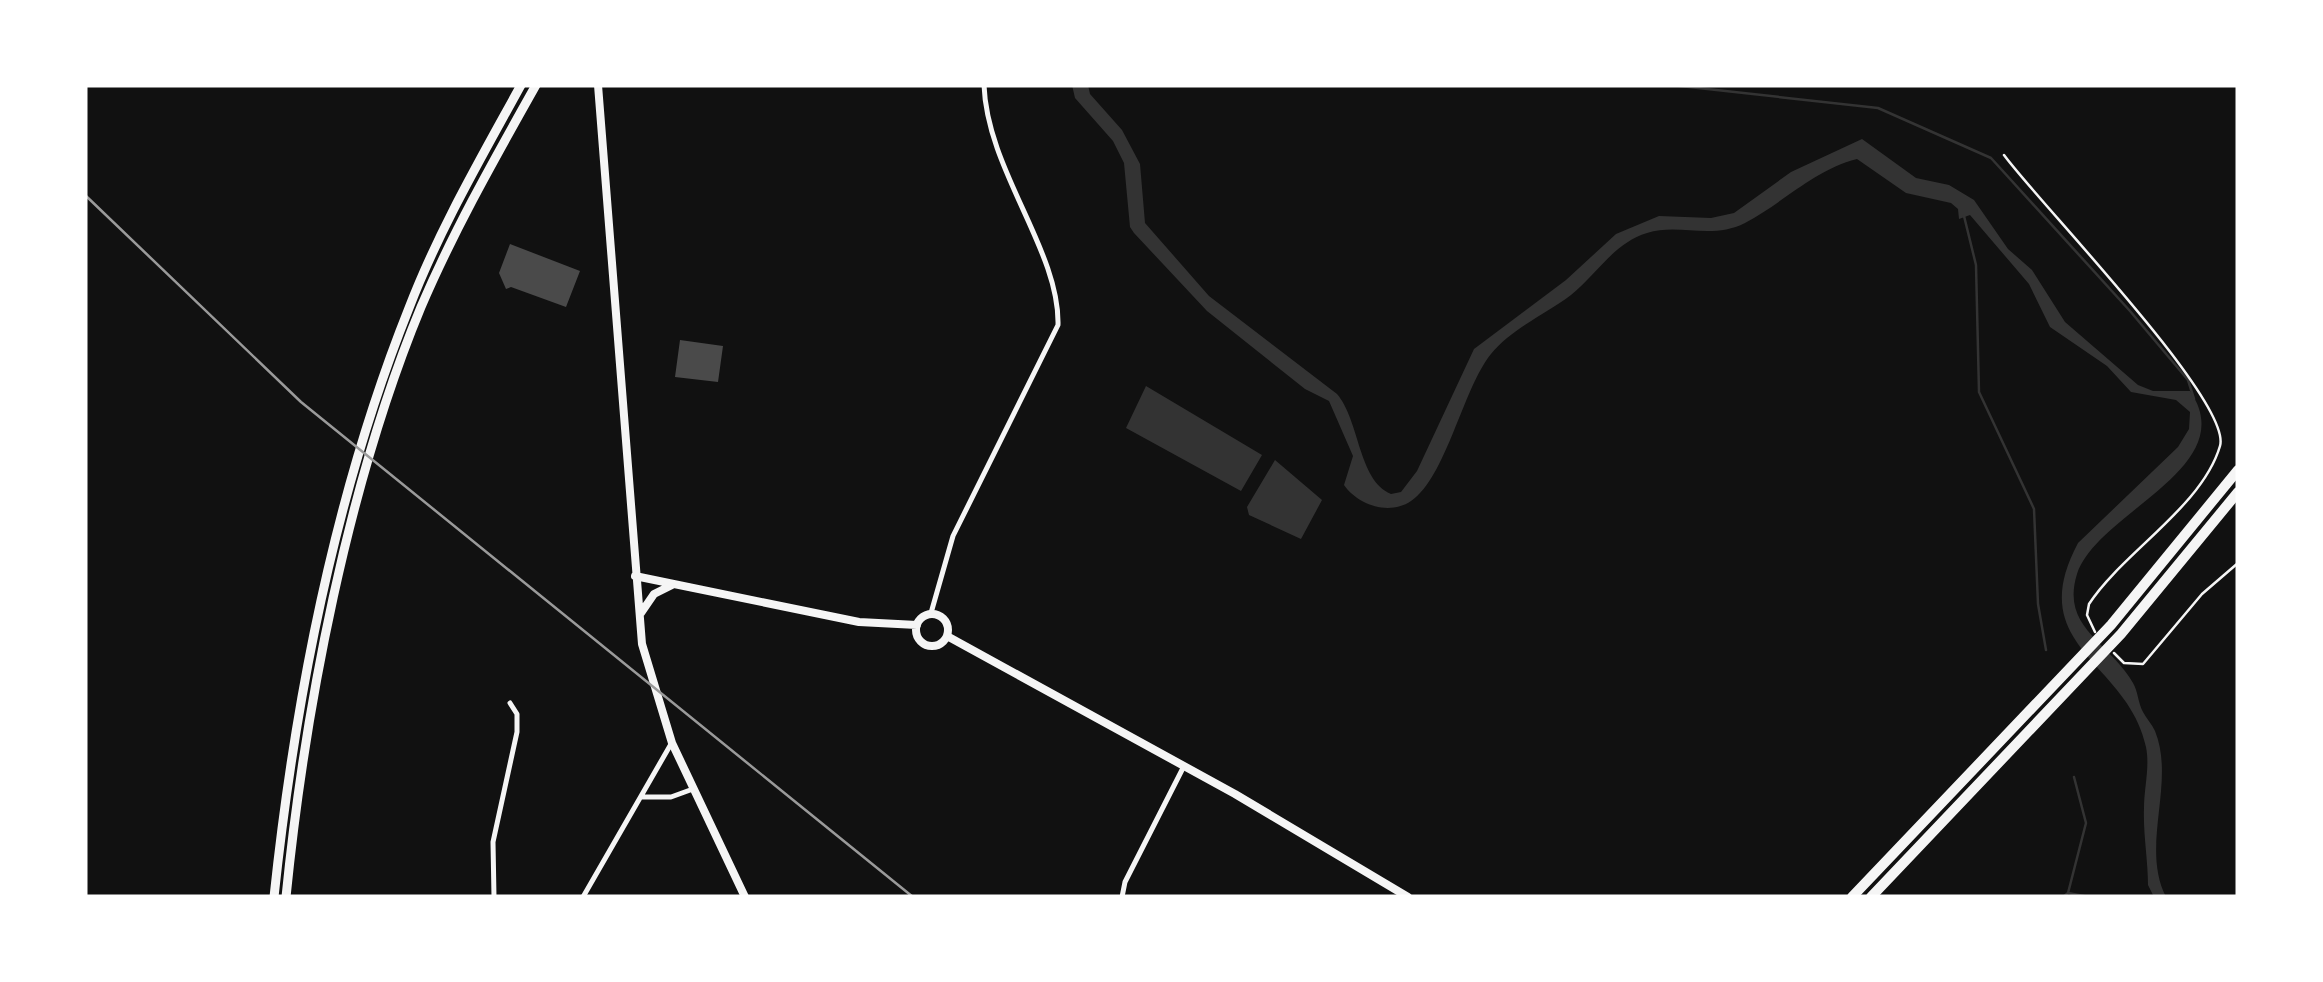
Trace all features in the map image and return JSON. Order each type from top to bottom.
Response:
[{"type":"highway","points":[[1852,897],[2110,625],[2238,470]]},
{"type":"highway","points":[[1871,897],[2121,634],[2238,492]]},
{"type":"main road","points":[[274,897],[299,721],[367,427],[431,255],[521,85]]},
{"type":"main road","points":[[286,897],[315,704],[378,436],[400,365],[446,250],[536,85]]},
{"type":"street","points":[[598,85],[639,618],[655,696],[672,743],[745,897]]},
{"type":"street","points":[[635,576],[859,622],[916,624],[931,614],[960,520],[1058,325],[1056,298],[996,149],[985,112],[984,85]]},
{"type":"street","points":[[639,618],[654,594],[672,586]]},
{"type":"street","points":[[916,624],[918,637],[927,645],[940,644],[947,636],[946,622],[931,614]]},
{"type":"street","points":[[947,636],[1184,766],[1408,897]]},
{"type":"street","points":[[494,897],[493,842],[518,732],[517,714],[510,704]]},
{"type":"street","points":[[583,897],[672,743]]},
{"type":"street","points":[[1122,897],[1125,882],[1184,766]]},
{"type":"street","points":[[642,797],[671,797],[693,789]]},
{"type":"path","points":[[2004,155],[2182,366],[2220,429],[2220,447],[2192,491],[2090,604],[2089,626],[2100,637]]},
{"type":"path","points":[[2110,648],[2124,662],[2142,664],[2202,594],[2238,563]]},
{"type":"shaded area","points":[[1072,85],[1088,85],[1090,94],[1122,130],[1140,164],[1145,223],[1209,296],[1337,394],[1345,405],[1372,476],[1391,494],[1401,492],[1417,471],[1474,349],[1566,280],[1616,234],[1659,216],[1711,218],[1734,213],[1791,172],[1862,139],[1916,178],[1949,185],[1974,200],[2008,249],[2032,270],[2065,322],[2138,385],[2153,391],[2190,391],[2201,418],[2198,443],[2183,466],[2090,551],[2077,574],[2074,593],[2081,622],[2124,669],[2155,731],[2162,772],[2156,857],[2166,897],[2154,897],[2148,885],[2144,818],[2147,755],[2136,718],[2070,631],[2062,607],[2064,578],[2078,543],[2178,447],[2189,429],[2190,412],[2176,400],[2131,392],[2107,366],[2050,327],[2029,284],[1970,215],[1959,219],[1958,209],[1951,203],[1906,193],[1857,159],[1827,171],[1733,228],[1659,230],[1635,238],[1615,251],[1571,295],[1499,345],[1481,369],[1444,453],[1423,489],[1411,501],[1384,508],[1357,498],[1344,485],[1353,456],[1329,401],[1305,389],[1207,311],[1134,233],[1130,227],[1124,163],[1113,141],[1075,98]]},
{"type":"shaded area","points":[[1146,386],[1262,455],[1241,491],[1126,428]]},
{"type":"shaded area","points":[[1275,460],[1322,500],[1301,539],[1249,515],[1247,507]]},
{"type":"building","points":[[510,244],[580,271],[566,307],[511,287],[506,289],[499,273]]},
{"type":"building","points":[[680,340],[723,346],[718,382],[675,377]]},
{"type":"waterway","points":[[1671,85],[1878,108],[1991,158],[2130,311],[2188,380],[2194,399]]},
{"type":"waterway","points":[[1964,216],[1976,265],[1979,392],[2034,509],[2038,604],[2046,650]]},
{"type":"waterway","points":[[2068,893],[2086,823],[2074,777]]},
{"type":"waterway","points":[[2063,897],[2068,893],[2089,897]]},
{"type":"railway","points":[[85,195],[301,402],[913,897]]}]
